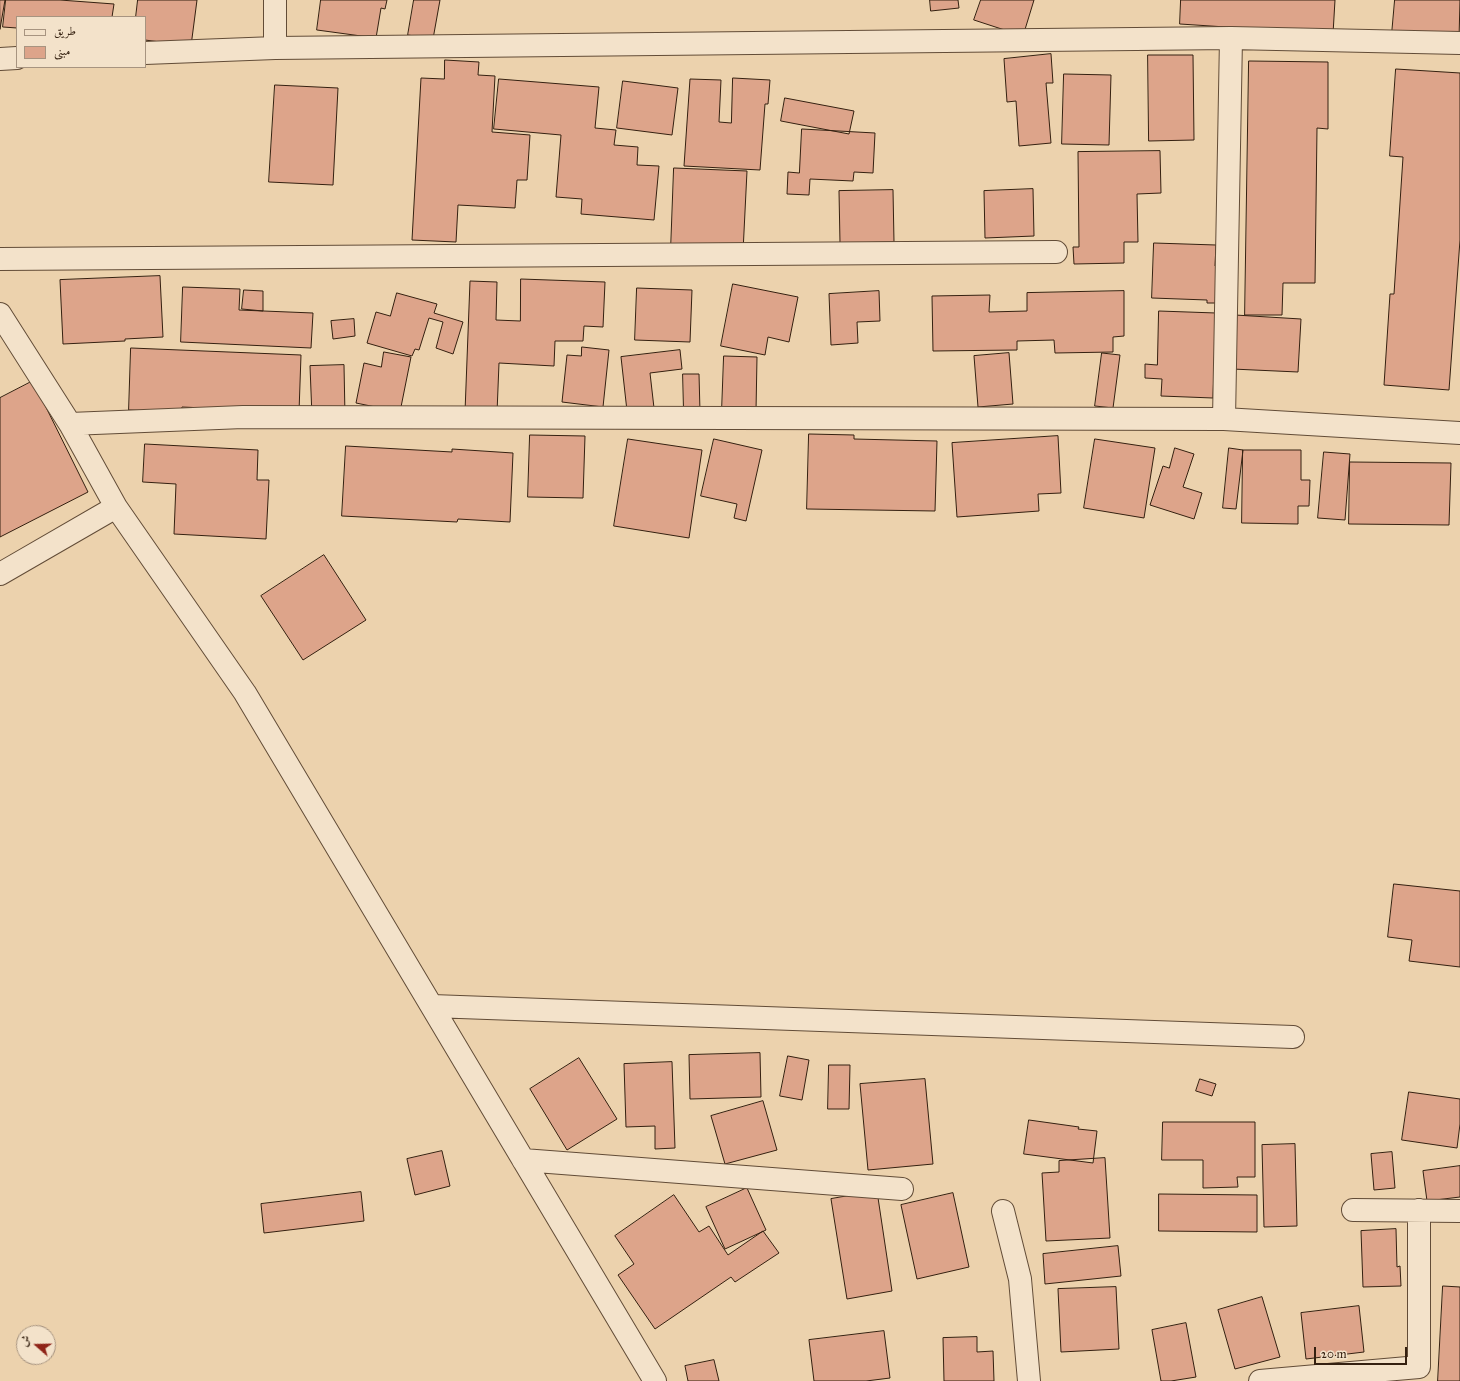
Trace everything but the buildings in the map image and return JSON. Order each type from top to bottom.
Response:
[{"type":"street","points":[[275,0],[275,48]]},
{"type":"street","points":[[1224,419],[1231,38]]},
{"type":"street","points":[[146,53],[275,48],[1231,38],[1460,43]]},
{"type":"street","points":[[0,59],[16,58]]},
{"type":"street","points":[[0,259],[1056,252]]},
{"type":"street","points":[[0,314],[7,341],[70,424],[116,507],[245,693],[655,1381]]},
{"type":"street","points":[[70,424],[243,417],[1224,419],[1460,433]]},
{"type":"street","points":[[0,574],[116,507]]},
{"type":"street","points":[[432,1006],[1293,1037]]},
{"type":"street","points":[[523,1160],[902,1189]]},
{"type":"street","points":[[1353,1210],[1460,1210]]},
{"type":"street","points":[[1260,1381],[1419,1367],[1418,1210]]},
{"type":"street","points":[[1003,1211],[1020,1279],[1029,1381]]}]
